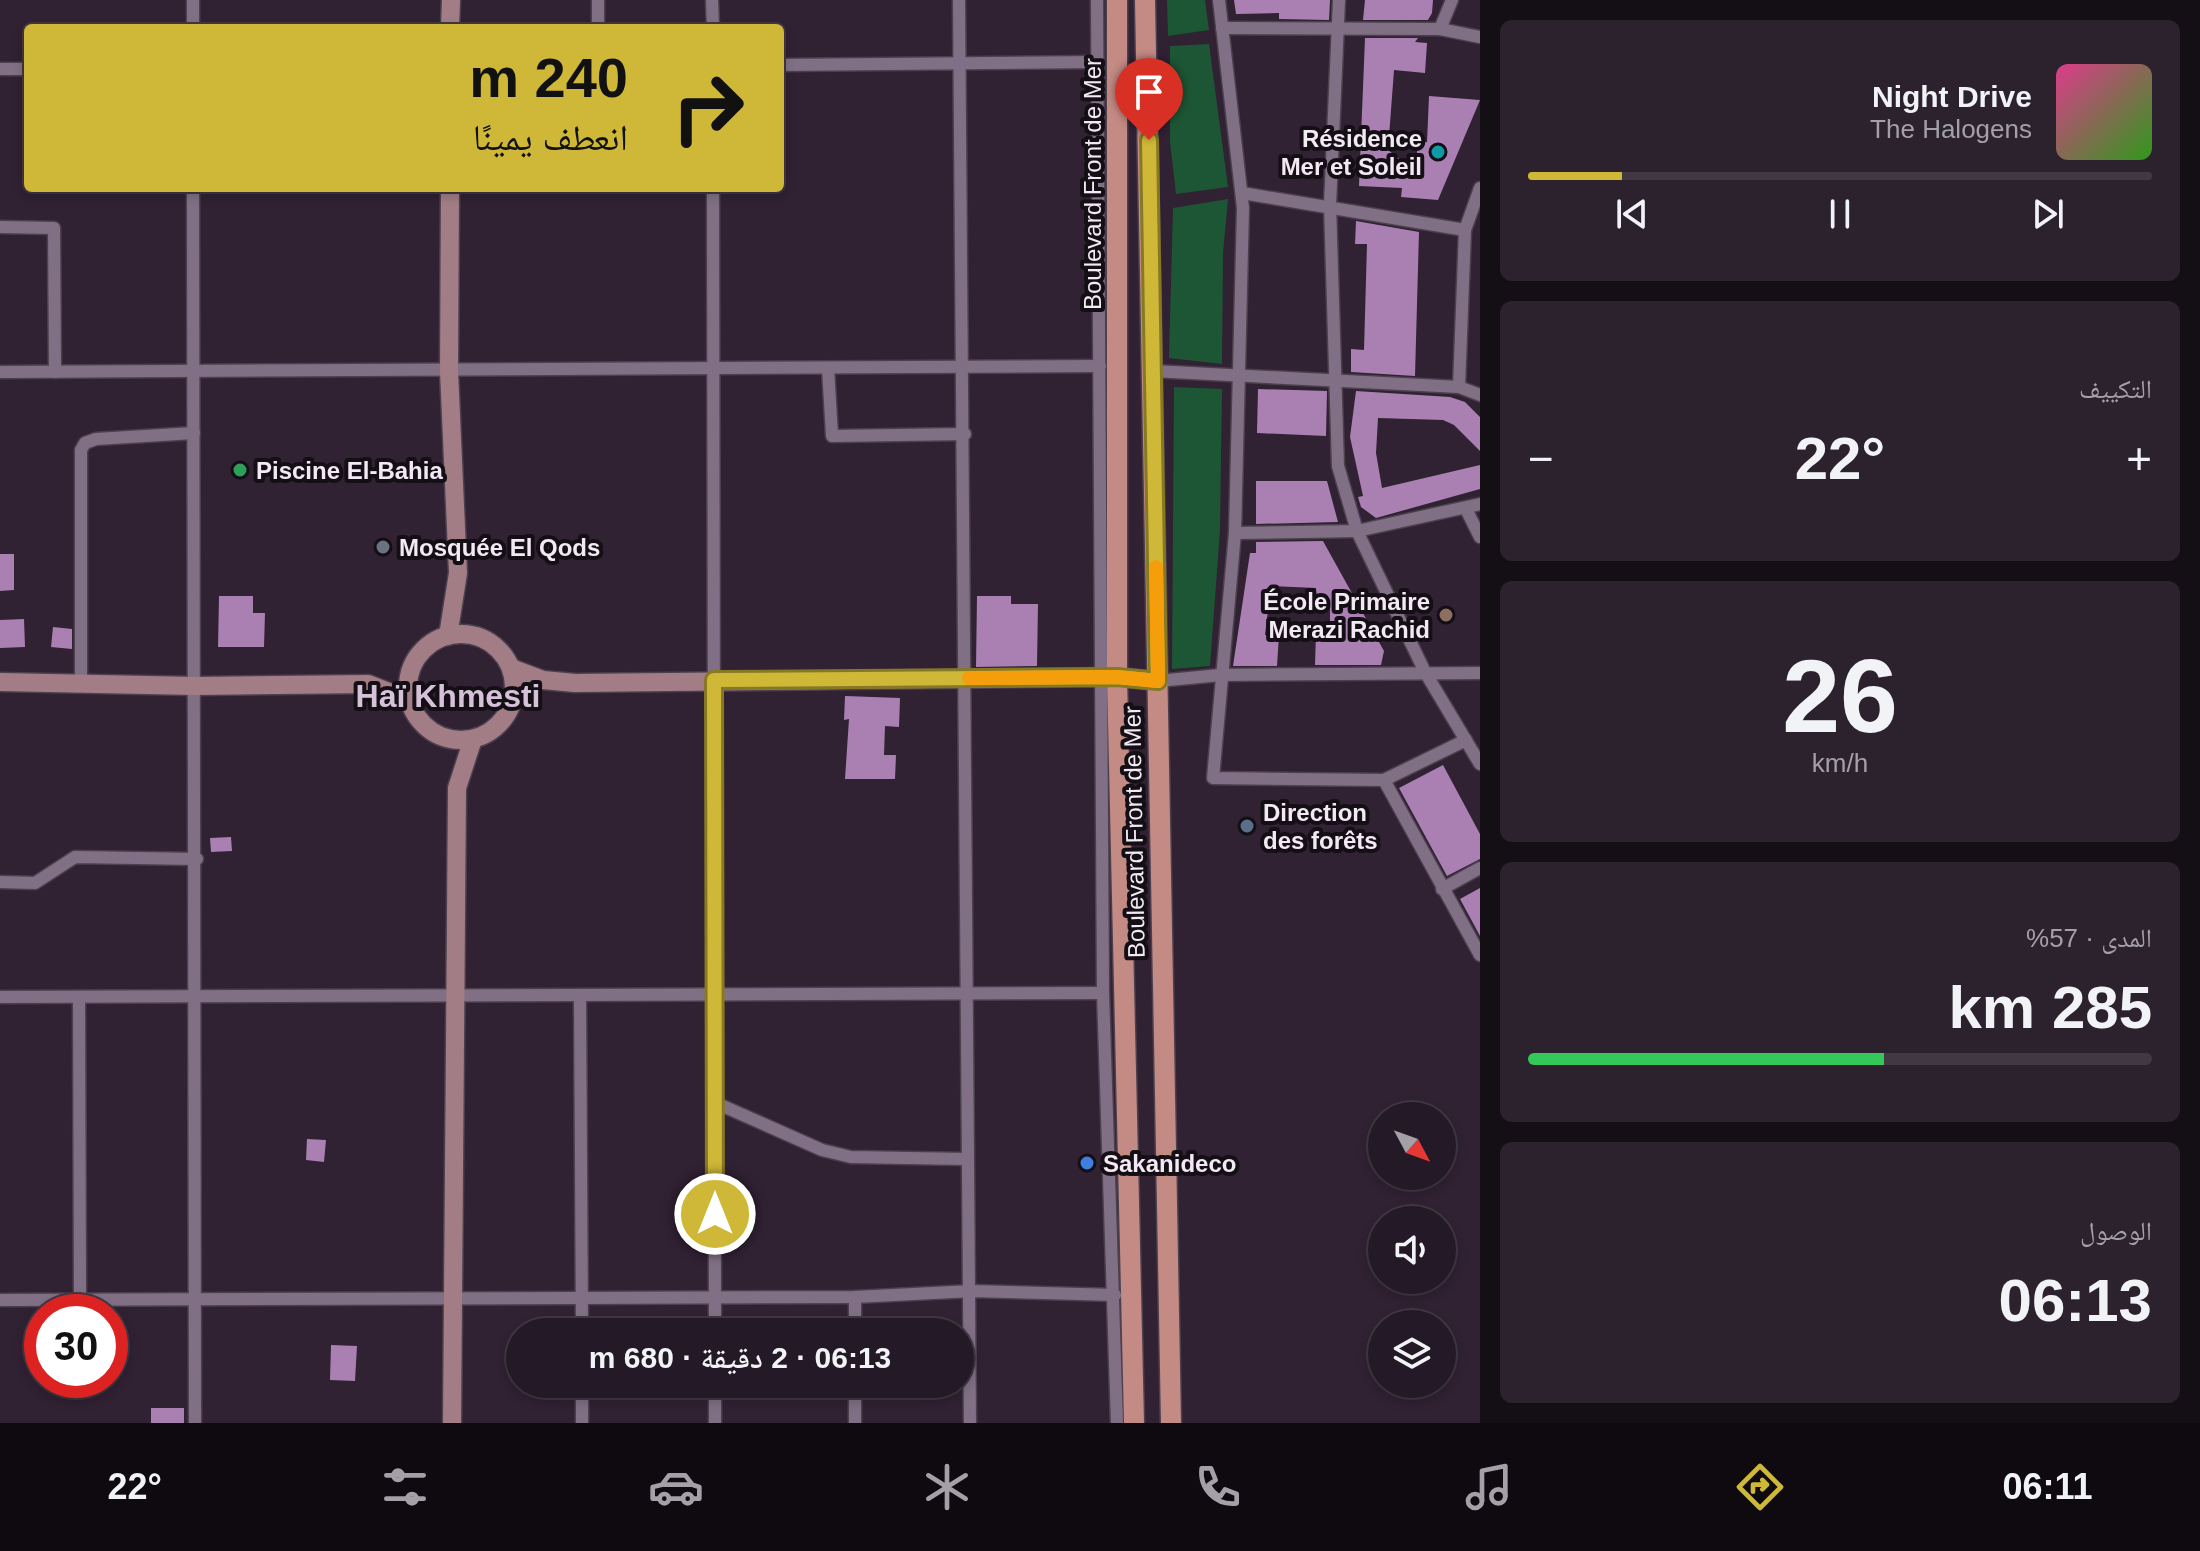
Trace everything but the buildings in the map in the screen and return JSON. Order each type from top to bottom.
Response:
[{"type":"main road","name":"Boulevard Front de Mer","points":[[1117,0],[1110,678],[1134,1423]]},
{"type":"main road","name":"Boulevard Front de Mer","points":[[1145,0],[1171,1423]]},
{"type":"street","points":[[193,0],[193,24]]},
{"type":"street","points":[[450,24],[451,0]]},
{"type":"street","points":[[598,0],[598,24]]},
{"type":"street","points":[[712,0],[713,24]]},
{"type":"street","points":[[959,0],[965,434],[966,1159],[972,1291],[970,1423]]},
{"type":"street","points":[[1097,0],[1100,366],[1110,678],[1103,993],[1117,1423]]},
{"type":"street","points":[[1219,0],[1242,193],[1235,533],[1213,778],[1384,780],[1466,740]]},
{"type":"street","points":[[1339,0],[1330,205],[1338,466],[1357,531],[1425,672],[1480,764]]},
{"type":"street","points":[[1440,29],[1452,0]]},
{"type":"street","points":[[1222,28],[1440,29],[1480,37]]},
{"type":"street","points":[[784,65],[1097,62]]},
{"type":"street","points":[[0,69],[24,69]]},
{"type":"street","points":[[1459,387],[1465,230],[1480,188]]},
{"type":"street","points":[[193,192],[197,859],[195,1423]]},
{"type":"street","points":[[448,636],[457,591],[449,371],[450,192]]},
{"type":"street","points":[[713,192],[715,1318]]},
{"type":"street","points":[[1242,193],[1330,205],[1465,230]]},
{"type":"street","points":[[0,227],[54,228],[55,372]]},
{"type":"street","points":[[0,372],[1100,366]]},
{"type":"street","points":[[828,368],[832,436],[965,434]]},
{"type":"street","points":[[1153,371],[1459,387],[1480,395]]},
{"type":"street","points":[[81,684],[81,450],[85,443],[96,439],[194,433]]},
{"type":"street","points":[[1235,533],[1357,531],[1480,504]]},
{"type":"street","points":[[1466,509],[1480,537]]},
{"type":"street","points":[[457,591],[473,635]]},
{"type":"street","points":[[0,682],[196,686],[375,685],[411,669],[426,648],[448,636],[473,635],[492,644],[511,668],[543,680],[575,683],[966,678],[1158,681],[1220,675],[1480,673]]},
{"type":"street","points":[[452,1423],[454,997],[459,776],[473,739],[503,719],[513,698],[511,668]]},
{"type":"street","points":[[411,669],[409,700],[425,727],[443,737],[473,739]]},
{"type":"street","points":[[513,698],[543,680]]},
{"type":"street","points":[[375,685],[409,700]]},
{"type":"street","points":[[443,737],[459,776]]},
{"type":"street","points":[[1384,780],[1480,955]]},
{"type":"street","points":[[0,882],[35,883],[75,857],[197,859]]},
{"type":"street","points":[[1442,889],[1480,868]]},
{"type":"street","points":[[0,997],[1103,993]]},
{"type":"street","points":[[580,996],[582,1318]]},
{"type":"street","points":[[79,997],[80,1294]]},
{"type":"street","points":[[716,1103],[822,1150],[851,1157],[966,1159]]},
{"type":"street","points":[[128,1299],[855,1297],[972,1291],[1115,1295]]},
{"type":"street","points":[[855,1297],[855,1318]]},
{"type":"street","points":[[0,1300],[24,1300]]},
{"type":"street","points":[[582,1398],[582,1423]]},
{"type":"street","points":[[715,1398],[715,1423]]},
{"type":"street","points":[[855,1398],[855,1423]]},
{"type":"green space","points":[[1167,0],[1205,0],[1209,30],[1168,36]]},
{"type":"green space","points":[[1209,44],[1228,187],[1176,194],[1170,142],[1170,46]]},
{"type":"green space","points":[[1228,199],[1223,253],[1222,364],[1169,358],[1173,208]]},
{"type":"green space","points":[[1174,387],[1222,389],[1220,530],[1210,666],[1172,669]]},
{"type":"slow traffic","points":[[969,678],[1117,677],[1158,681],[1156,567]]},
{"type":"place","name":"Résidence Mer et Soleil","points":[[1438,152]]},
{"type":"place","name":"Piscine El-Bahia","points":[[240,470]]},
{"type":"place","name":"Mosquée El Qods","points":[[383,547]]},
{"type":"place","name":"École Primaire Merazi Rachid","points":[[1446,615]]},
{"type":"place","name":"Direction des forêts","points":[[1247,826]]},
{"type":"place","name":"Sakanideco","points":[[1087,1163]]},
{"type":"district","name":"Haï Khmesti","points":[[448,696]]},
{"type":"route","points":[[715,1214],[714,680],[1117,677],[1158,681],[1149,140]]}]
